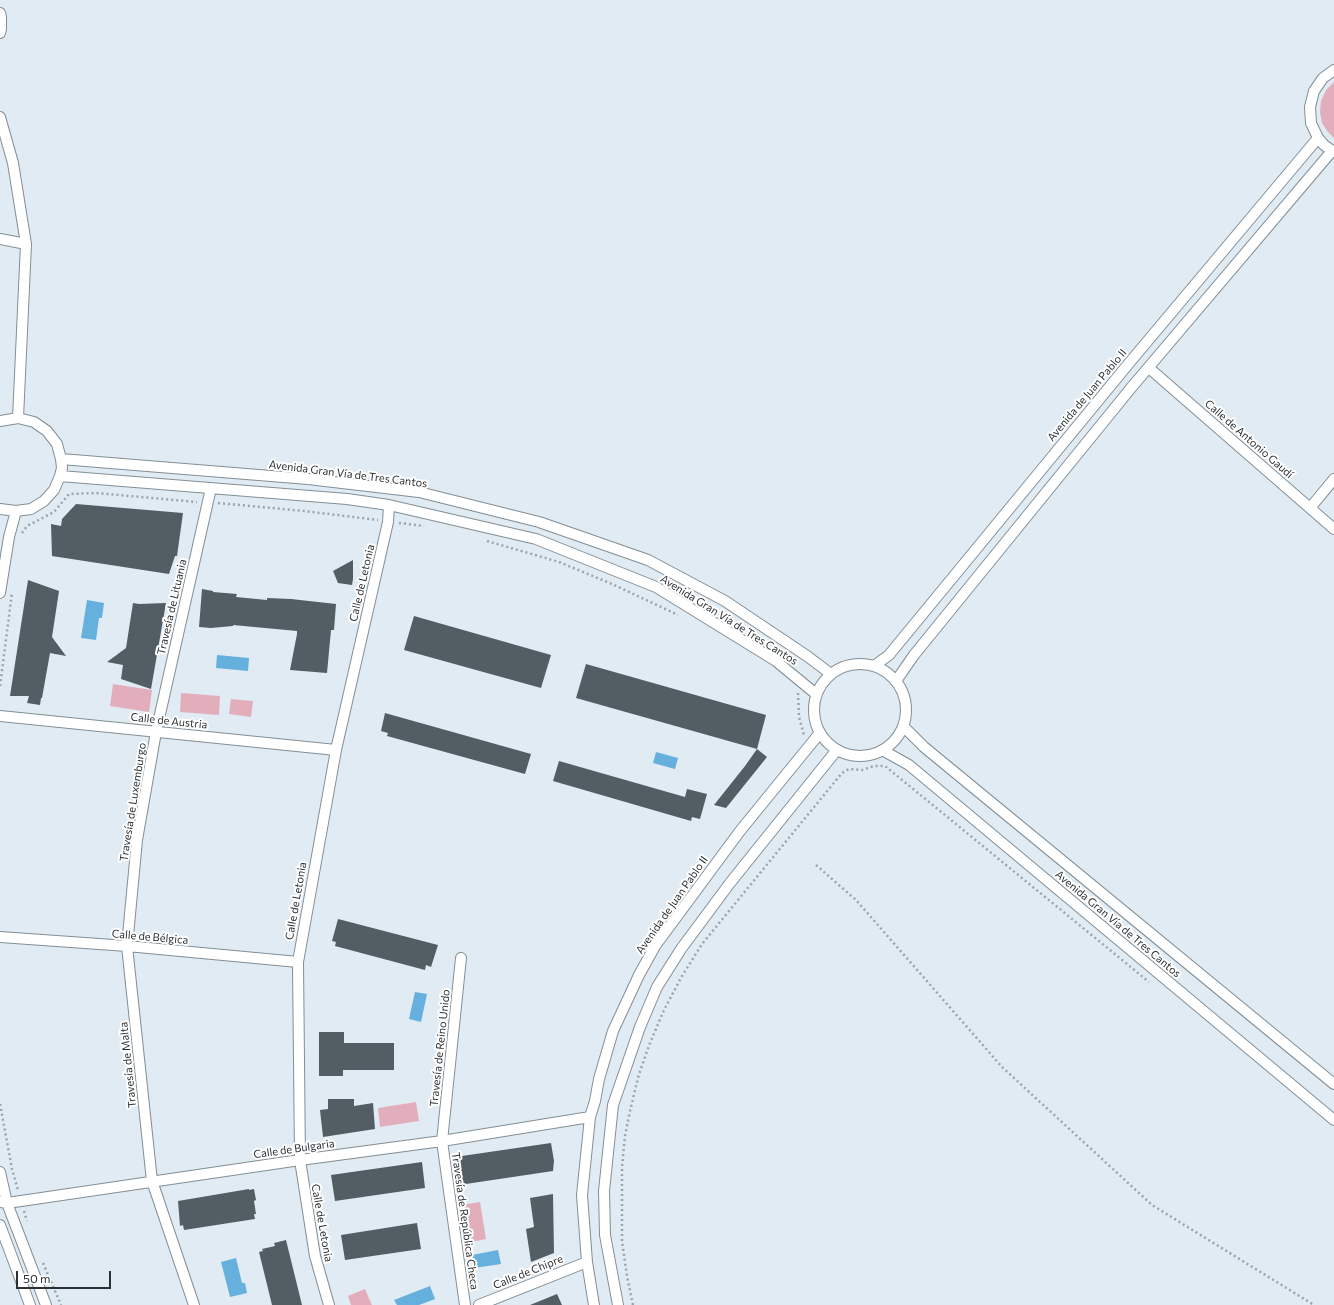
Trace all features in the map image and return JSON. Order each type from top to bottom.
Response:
[{"type":"street","points":[[0,13],[0,33]]},
{"type":"street","points":[[896,681],[919,648],[1131,388],[1333,152],[1318,138],[1311,123],[1310,107],[1314,91],[1323,78],[1334,70]]},
{"type":"street","points":[[0,117],[13,163],[26,244],[18,418]]},
{"type":"street","name":"Avenida de Juan Pablo II","points":[[874,666],[889,655],[1130,362],[1318,138]]},
{"type":"street","points":[[0,239],[26,244]]},
{"type":"street","name":"Calle de Antonio Gaudí","points":[[1149,368],[1334,529]]},
{"type":"street","points":[[0,421],[18,418],[34,422],[47,431],[57,444],[62,459],[60,476],[54,490],[44,501],[31,509],[16,511],[0,509]]},
{"type":"street","name":"Avenida Gran Vía de Tres Cantos","points":[[62,459],[308,480],[419,492],[539,522],[648,560],[724,601],[807,656],[831,674]]},
{"type":"street","name":"Avenida Gran Vía de Tres Cantos","points":[[60,476],[211,488],[389,505],[536,539],[656,587],[776,661],[794,674],[816,694]]},
{"type":"street","points":[[1310,508],[1334,479]]},
{"type":"street","name":"Travesía de Lituania","points":[[156,732],[211,488]]},
{"type":"street","name":"Calle de Letonia","points":[[329,1305],[315,1256],[300,1160],[298,962],[336,750],[388,522],[389,505]]},
{"type":"street","points":[[0,593],[9,536],[16,511]]},
{"type":"street","points":[[852,664],[874,666],[888,673],[896,681],[905,697],[907,713],[904,727],[898,738],[884,751],[868,757],[836,751],[820,734],[814,719],[816,694],[831,674],[839,669],[852,664]]},
{"type":"street","name":"Calle de Austria","points":[[0,716],[336,750]]},
{"type":"street","name":"Avenida Gran Vía de Tres Cantos","points":[[904,727],[924,747],[1334,1084]]},
{"type":"street","name":"Travesía de Luxemburgo","points":[[127,946],[137,840],[156,732]]},
{"type":"street","name":"Avenida de Juan Pablo II","points":[[594,1305],[587,1262],[582,1195],[590,1117],[595,1101],[599,1078],[613,1032],[639,975],[655,946],[740,831],[820,734]]},
{"type":"street","points":[[618,1305],[605,1235],[604,1191],[613,1105],[623,1073],[657,987],[681,949],[730,883],[836,751]]},
{"type":"street","name":"Avenida Gran Vía de Tres Cantos","points":[[884,751],[909,765],[1334,1120]]},
{"type":"street","name":"Calle de Bélgica","points":[[0,937],[127,946],[298,962]]},
{"type":"street","name":"Travesía de Malta","points":[[127,946],[152,1181],[194,1305]]},
{"type":"street","name":"Travesía de Reino Unido","points":[[442,1141],[461,958]]},
{"type":"street","name":"Calle de Bulgaria","points":[[4,1203],[442,1141],[590,1117]]},
{"type":"street","name":"Travesía de República Checa","points":[[442,1141],[465,1305]]},
{"type":"street","points":[[0,1172],[4,1203],[46,1305]]},
{"type":"street","points":[[0,1225],[30,1305]]},
{"type":"street","name":"Calle de Chipre","points":[[479,1305],[587,1262]]},
{"type":"path","points":[[9,536],[20,537],[27,526],[54,512],[69,494],[96,493],[304,511],[430,526]]},
{"type":"path","points":[[481,539],[559,562],[612,584],[684,618]]},
{"type":"path","points":[[0,686],[13,591]]},
{"type":"path","points":[[797,688],[799,718],[804,739]]},
{"type":"path","points":[[633,1305],[622,1241],[622,1167],[625,1136],[630,1111],[639,1074],[650,1043],[674,989],[702,944],[842,773],[849,769],[862,770],[874,766],[885,766],[1150,982]]},
{"type":"path","points":[[814,777],[828,789]]},
{"type":"path","points":[[816,865],[856,900],[1002,1067],[1152,1205],[1314,1305]]},
{"type":"shaded area","points":[[1334,82],[1334,138],[1322,123],[1320,112],[1321,101],[1326,90]]},
{"type":"shaded area","points":[[113,684],[152,690],[149,712],[110,706]]},
{"type":"shaded area","points":[[181,693],[220,696],[219,715],[180,712]]},
{"type":"shaded area","points":[[231,699],[253,701],[251,717],[229,714]]},
{"type":"shaded area","points":[[416,1102],[419,1121],[380,1127],[378,1108]]},
{"type":"shaded area","points":[[480,1202],[486,1239],[467,1243],[461,1205]]},
{"type":"shaded area","points":[[365,1289],[372,1305],[351,1305],[348,1296]]},
{"type":"water","points":[[87,600],[104,603],[102,618],[99,618],[96,640],[81,638]]},
{"type":"water","points":[[217,655],[249,658],[248,671],[216,668]]},
{"type":"water","points":[[656,752],[678,758],[675,769],[653,763]]},
{"type":"water","points":[[415,992],[427,994],[421,1022],[409,1019]]},
{"type":"water","points":[[498,1250],[501,1264],[474,1268],[472,1255]]},
{"type":"water","points":[[236,1258],[242,1283],[245,1283],[247,1293],[230,1297],[221,1262]]},
{"type":"water","points":[[430,1286],[435,1299],[419,1305],[397,1305],[394,1300]]},
{"type":"building","points":[[76,504],[183,513],[177,556],[175,556],[169,574],[52,556],[51,524],[61,526],[62,519]]},
{"type":"building","points":[[353,560],[352,585],[338,583],[333,571]]},
{"type":"building","points":[[28,580],[59,591],[52,637],[66,656],[50,653],[40,705],[27,703],[29,696],[10,696]]},
{"type":"building","points":[[202,589],[213,592],[237,594],[236,597],[267,600],[267,598],[291,599],[336,604],[334,630],[331,630],[327,673],[290,670],[297,631],[233,625],[211,628],[199,627]]},
{"type":"building","points":[[133,603],[166,603],[151,689],[121,679],[123,665],[107,662],[126,648]]},
{"type":"building","points":[[414,616],[551,655],[541,688],[404,650]]},
{"type":"building","points":[[586,664],[766,715],[757,749],[576,698]]},
{"type":"building","points":[[385,713],[531,754],[525,774],[387,736],[388,733],[381,731]]},
{"type":"building","points":[[757,749],[767,757],[726,808],[714,805],[745,766]]},
{"type":"building","points":[[559,761],[685,797],[687,789],[707,794],[700,819],[692,817],[691,821],[553,781]]},
{"type":"building","points":[[338,919],[438,945],[431,967],[426,965],[425,970],[335,946],[336,942],[332,941]]},
{"type":"building","points":[[319,1032],[344,1032],[344,1043],[394,1043],[394,1070],[343,1070],[343,1076],[319,1076]]},
{"type":"building","points":[[328,1099],[354,1099],[354,1106],[373,1103],[375,1129],[323,1137],[320,1110],[328,1109]]},
{"type":"building","points":[[551,1143],[554,1161],[553,1171],[459,1185],[455,1157]]},
{"type":"building","points":[[422,1162],[425,1188],[335,1201],[331,1175]]},
{"type":"building","points":[[254,1189],[256,1200],[254,1201],[256,1214],[254,1214],[255,1219],[184,1230],[183,1225],[180,1226],[178,1201]]},
{"type":"building","points":[[553,1194],[554,1253],[531,1262],[526,1229],[534,1227],[530,1198]]},
{"type":"building","points":[[417,1223],[421,1249],[345,1260],[341,1235]]},
{"type":"building","points":[[286,1240],[302,1305],[272,1305],[259,1252],[263,1251],[262,1249],[275,1246],[274,1243]]},
{"type":"building","points":[[557,1294],[562,1305],[530,1305]]}]
